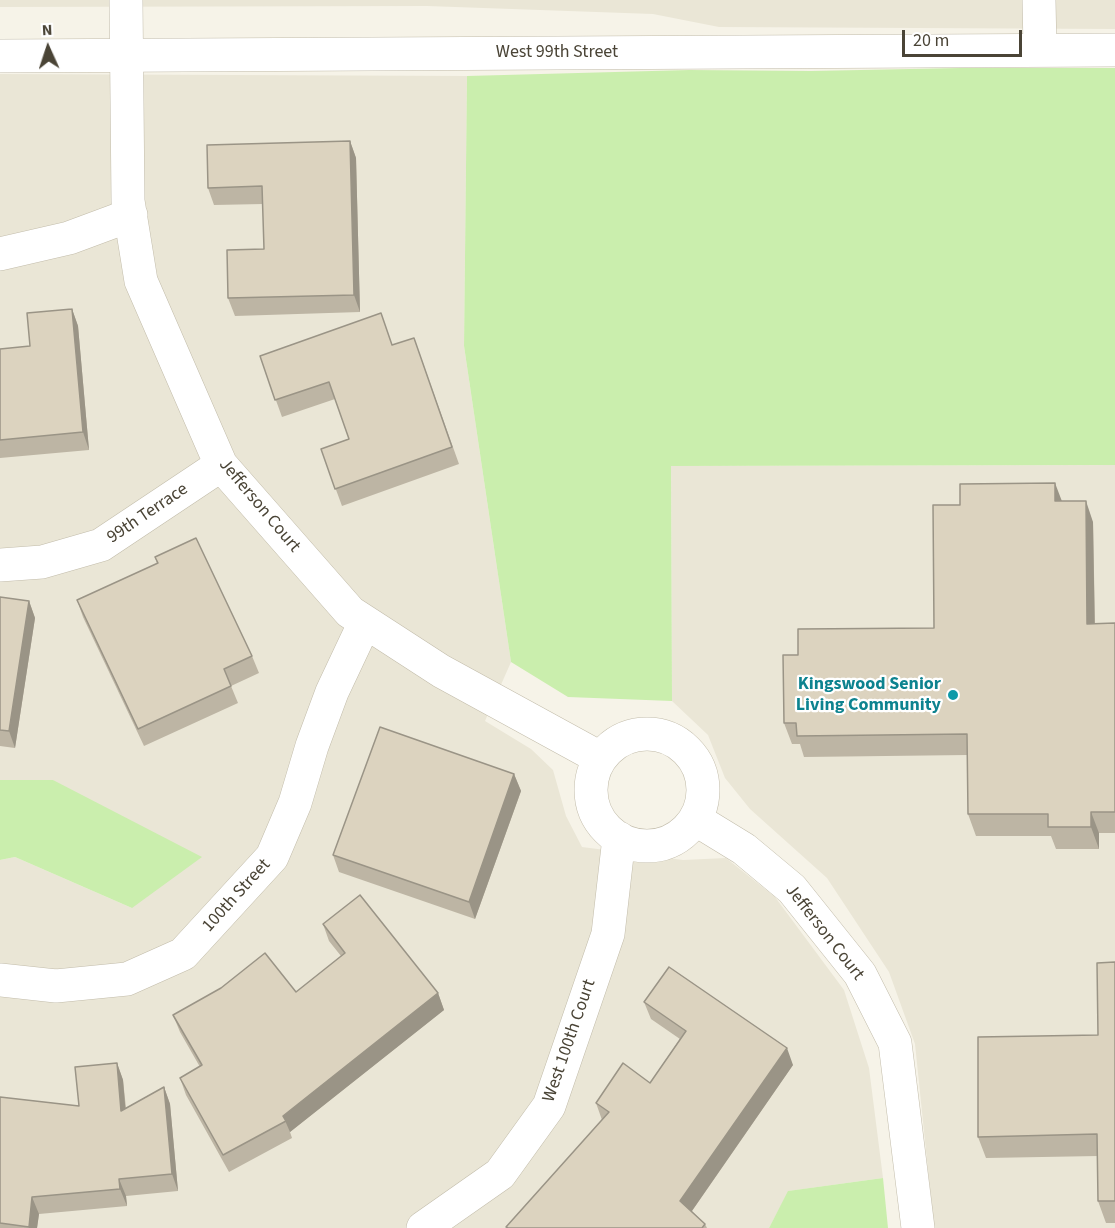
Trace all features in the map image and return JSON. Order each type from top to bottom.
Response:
[{"type":"street","name":"Jefferson Court","points":[[126,0],[128,201],[141,281],[221,465],[350,612],[441,671],[600,758]]},
{"type":"street","points":[[1039,0],[1040,49]]},
{"type":"street","name":"West 99th Street","points":[[0,56],[1115,50]]},
{"type":"street","points":[[0,254],[69,238],[131,215]]},
{"type":"street","name":"99th Terrace","points":[[0,565],[42,562],[101,544],[221,465]]},
{"type":"street","name":"100th Street","points":[[0,980],[56,986],[127,979],[183,954],[272,857],[295,803],[312,746],[332,692],[365,622]]},
{"type":"street","points":[[657,734],[680,744],[694,759],[702,780],[702,802],[695,819],[682,834],[661,844],[635,845],[619,838],[604,828],[591,801],[592,776],[600,758],[620,740],[637,735],[657,734]]},
{"type":"street","name":"Jefferson Court","points":[[695,819],[744,849],[792,889],[860,974],[895,1043],[918,1228]]},
{"type":"street","name":"West 100th Court","points":[[423,1228],[500,1174],[549,1106],[608,934],[619,838]]},
{"type":"shaded area","points":[[0,0],[1115,0],[1115,29],[719,27],[653,14],[427,6],[0,7]]},
{"type":"shaded area","points":[[0,74],[467,76],[464,346],[511,662],[485,721],[531,749],[553,770],[566,816],[582,847],[683,860],[726,858],[775,897],[844,990],[869,1068],[883,1178],[789,1191],[769,1228],[0,1228],[0,860],[15,857],[132,908],[53,780],[0,780]]},
{"type":"shaded area","points":[[1115,465],[1115,1228],[934,1228],[915,1044],[889,972],[827,878],[750,809],[725,778],[708,735],[672,701],[671,466]]},
{"type":"green space","points":[[1115,68],[1115,465],[671,466],[672,701],[568,697],[511,662],[464,346],[467,76],[689,70],[811,71]]},
{"type":"green space","points":[[0,780],[53,780],[202,857],[132,908],[15,857],[0,860]]},
{"type":"green space","points":[[883,1178],[888,1228],[769,1228],[788,1191]]},
{"type":"building","points":[[350,141],[354,295],[228,298],[227,250],[264,249],[262,186],[208,188],[207,145]]},
{"type":"building","points":[[72,309],[83,432],[0,440],[0,349],[30,346],[27,313]]},
{"type":"building","points":[[381,313],[392,345],[414,338],[452,447],[335,489],[321,449],[349,439],[329,382],[275,400],[260,356]]},
{"type":"building","name":"Kingswood Senior Living Community","points":[[1055,483],[1055,501],[1086,501],[1087,624],[1115,623],[1115,812],[1091,812],[1091,827],[1048,827],[1048,814],[968,814],[967,734],[797,736],[796,723],[784,723],[783,655],[798,655],[798,629],[934,628],[933,505],[960,505],[960,484]]},
{"type":"building","points":[[196,538],[252,656],[224,669],[231,686],[138,729],[77,600],[158,563],[155,557]]},
{"type":"building","points":[[0,597],[29,601],[9,731],[0,730]]},
{"type":"building","points":[[380,727],[514,774],[469,902],[333,855]]},
{"type":"building","points":[[360,895],[438,993],[283,1116],[286,1121],[223,1155],[180,1078],[202,1065],[173,1015],[221,988],[265,953],[296,992],[345,953],[323,924]]},
{"type":"building","points":[[1115,962],[1115,1201],[1098,1201],[1097,1134],[978,1137],[978,1037],[1098,1035],[1097,963]]},
{"type":"building","points":[[669,967],[787,1048],[680,1201],[705,1224],[702,1228],[506,1227],[609,1112],[596,1103],[623,1063],[650,1083],[686,1031],[644,1002]]},
{"type":"building","points":[[117,1063],[121,1111],[164,1087],[172,1174],[119,1179],[120,1189],[32,1197],[29,1227],[0,1223],[0,1097],[79,1106],[75,1067]]},
{"type":"place","name":"Kingswood Senior Living Community","points":[[953,695]]}]
